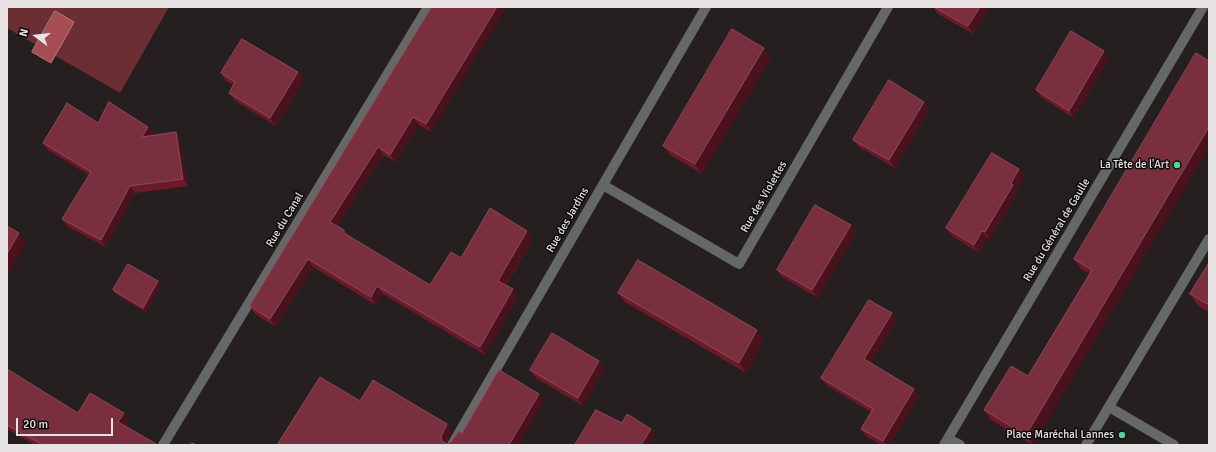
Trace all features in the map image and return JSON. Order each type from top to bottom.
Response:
[{"type":"street","name":"Rue du Canal","points":[[163,445],[428,7]]},
{"type":"street","name":"Rue des Jardins","points":[[454,444],[706,7]]},
{"type":"street","name":"Rue des Violettes","points":[[602,185],[739,264],[888,7]]},
{"type":"street","name":"Rue du Général de Gaulle","points":[[946,442],[1203,7]]},
{"type":"street","points":[[1086,445],[1209,239]]},
{"type":"street","points":[[1109,407],[1174,445]]},
{"type":"street","points":[[946,442],[960,445]]},
{"type":"shaded area","points":[[7,7],[169,7],[120,93],[7,28]]},
{"type":"shaded area","points":[[55,11],[74,22],[51,63],[32,52]]},
{"type":"building","points":[[432,7],[497,7],[426,124],[413,117],[390,155],[378,147],[330,222],[344,230],[344,233],[430,285],[451,252],[461,258],[490,208],[527,231],[498,281],[513,289],[480,347],[377,286],[371,297],[308,259],[270,319],[250,306]]},
{"type":"building","points":[[934,7],[980,7],[968,26]]},
{"type":"building","points":[[732,29],[764,48],[695,164],[663,146]]},
{"type":"building","points":[[1071,31],[1104,51],[1069,111],[1036,90]]},
{"type":"building","points":[[242,39],[298,72],[270,118],[229,93],[235,82],[221,73]]},
{"type":"building","points":[[1196,53],[1209,61],[1209,127],[1026,435],[984,410],[1011,366],[1028,376],[1092,270],[1074,259]]},
{"type":"building","points":[[889,80],[924,102],[889,160],[853,140]]},
{"type":"building","points":[[109,102],[148,127],[142,137],[176,132],[183,179],[130,186],[101,240],[62,219],[91,172],[43,143],[67,103],[98,123]]},
{"type":"building","points":[[992,153],[1019,169],[1011,183],[1013,185],[985,232],[982,231],[974,245],[946,228]]},
{"type":"building","points":[[815,205],[851,225],[812,290],[777,270]]},
{"type":"building","points":[[7,226],[19,233],[7,254]]},
{"type":"building","points":[[638,260],[757,330],[739,363],[618,293]]},
{"type":"building","points":[[1209,263],[1209,305],[1190,294]]},
{"type":"building","points":[[128,264],[158,281],[143,308],[113,290]]},
{"type":"building","points":[[869,300],[892,313],[864,359],[914,389],[883,441],[861,429],[873,409],[821,378]]},
{"type":"building","points":[[552,333],[599,361],[578,398],[530,370]]},
{"type":"building","points":[[7,369],[78,413],[90,393],[124,413],[118,422],[158,445],[43,445],[7,425]]},
{"type":"building","points":[[499,370],[539,394],[509,445],[277,445],[320,377],[360,401],[373,380],[447,424],[441,437],[442,441],[447,444],[452,441],[459,431],[462,433]]},
{"type":"building","points":[[596,410],[622,423],[627,414],[651,429],[641,445],[575,445]]},
{"type":"place","name":"La Tête de l'Art","points":[[1177,165]]},
{"type":"place","name":"Place Maréchal Lannes","points":[[1122,435]]}]
